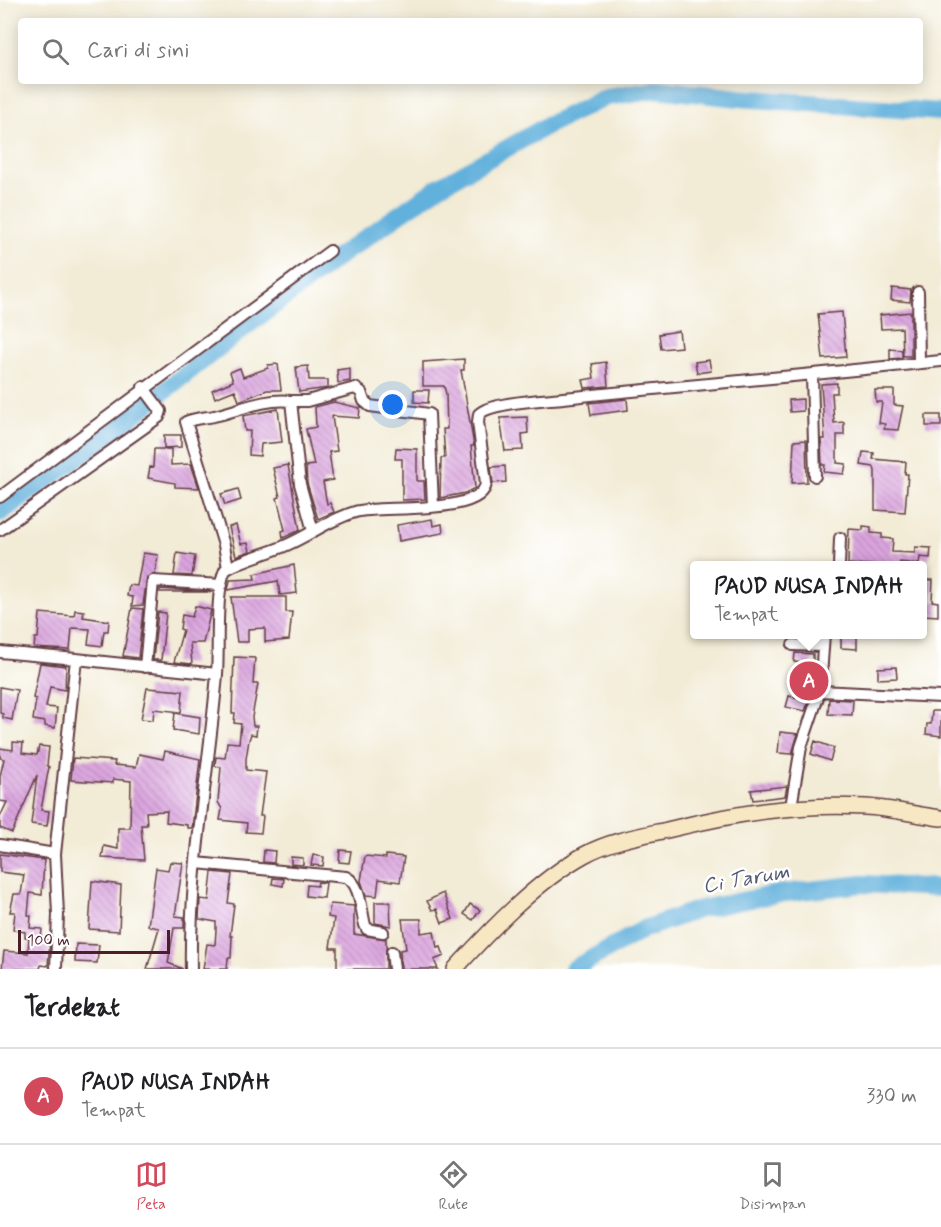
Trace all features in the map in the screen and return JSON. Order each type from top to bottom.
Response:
[{"type":"main road","points":[[455,969],[520,903],[568,865],[598,848],[706,820],[791,807],[865,807],[941,818]]},
{"type":"street","points":[[0,497],[330,251]]},
{"type":"street","points":[[918,292],[919,363]]},
{"type":"street","points":[[191,969],[191,926],[196,863],[217,674],[223,573],[228,568],[290,544],[356,512],[470,501],[483,492],[486,483],[478,422],[479,414],[484,410],[572,397],[812,376],[941,361]]},
{"type":"street","points":[[812,376],[815,476]]},
{"type":"street","points":[[228,568],[224,545],[186,422],[260,403],[307,401],[355,388],[361,392],[364,401],[370,406],[426,412],[430,417],[433,506]]},
{"type":"street","points":[[0,530],[159,417],[161,411],[145,389]]},
{"type":"street","points":[[291,401],[300,484],[313,531]]},
{"type":"street","points":[[838,561],[840,538]]},
{"type":"street","points":[[145,667],[153,581],[222,585]]},
{"type":"street","points":[[791,807],[801,747],[820,691],[823,639]]},
{"type":"street","points":[[793,645],[822,646]]},
{"type":"street","points":[[0,652],[217,674]]},
{"type":"street","points":[[56,969],[58,914],[55,854],[76,659]]},
{"type":"street","points":[[820,691],[941,697]]},
{"type":"street","points":[[0,845],[55,854]]},
{"type":"street","points":[[196,863],[346,877],[353,880],[364,925],[367,929],[383,932]]},
{"type":"street","points":[[392,952],[394,969]]},
{"type":"building","points":[[892,288],[911,290],[910,302],[891,300]]},
{"type":"building","points":[[842,312],[846,357],[823,359],[818,314]]},
{"type":"building","points":[[911,312],[911,356],[903,356],[902,328],[881,329],[880,315]]},
{"type":"building","points":[[679,331],[681,347],[661,349],[659,334]]},
{"type":"building","points":[[890,349],[902,350],[902,358],[890,359]]},
{"type":"building","points":[[464,359],[464,370],[461,370],[474,446],[471,446],[475,488],[465,493],[440,498],[441,458],[445,458],[443,429],[447,429],[446,394],[444,386],[423,386],[423,362]]},
{"type":"building","points":[[709,360],[711,371],[697,373],[695,362]]},
{"type":"building","points":[[606,362],[608,386],[585,388],[583,380],[594,378],[592,364]]},
{"type":"building","points":[[278,364],[281,390],[267,390],[239,401],[235,390],[215,398],[212,390],[233,381],[230,372],[240,368],[243,377],[268,368],[268,365]]},
{"type":"building","points":[[308,366],[309,380],[328,380],[328,388],[299,392],[296,367]]},
{"type":"building","points":[[350,368],[350,381],[338,383],[337,370]]},
{"type":"building","points":[[837,383],[837,393],[832,393],[834,423],[844,422],[844,435],[837,435],[837,463],[846,464],[844,474],[824,472],[825,465],[822,465],[821,439],[825,439],[821,384]]},
{"type":"building","points":[[414,390],[429,390],[428,403],[414,402]]},
{"type":"building","points":[[875,390],[894,390],[894,405],[903,406],[898,430],[884,429],[885,424],[879,423],[882,402],[876,402]]},
{"type":"building","points":[[627,399],[628,410],[591,415],[589,403]]},
{"type":"building","points":[[803,399],[803,411],[790,412],[789,400]]},
{"type":"building","points":[[334,402],[360,408],[359,418],[332,416],[337,451],[329,452],[333,480],[323,482],[327,504],[330,503],[334,512],[318,519],[307,483],[306,466],[314,465],[306,429],[316,427],[315,407]]},
{"type":"building","points":[[278,409],[282,442],[261,444],[260,456],[249,455],[250,431],[245,431],[243,416]]},
{"type":"building","points":[[926,415],[941,415],[941,426],[926,426]]},
{"type":"building","points":[[527,417],[528,433],[522,434],[523,450],[505,451],[500,418]]},
{"type":"building","points":[[164,435],[181,435],[181,447],[164,448]]},
{"type":"building","points":[[806,440],[807,482],[792,483],[794,441]]},
{"type":"building","points":[[396,448],[417,449],[417,481],[424,481],[425,499],[402,500],[402,459],[395,459]]},
{"type":"building","points":[[154,449],[171,449],[171,465],[191,464],[199,488],[175,487],[175,483],[148,478],[150,467],[153,468]]},
{"type":"building","points":[[863,452],[874,453],[873,459],[906,462],[905,474],[908,474],[905,512],[875,510],[875,471],[874,467],[861,465]]},
{"type":"building","points":[[288,465],[300,530],[283,538],[282,531],[285,530],[273,468]]},
{"type":"building","points":[[505,466],[506,482],[493,483],[491,467]]},
{"type":"building","points":[[238,489],[241,500],[225,505],[221,494]]},
{"type":"building","points":[[432,519],[433,526],[442,524],[443,533],[399,541],[397,525]]},
{"type":"building","points":[[236,525],[241,544],[248,543],[250,551],[236,556],[229,527]]},
{"type":"building","points":[[863,526],[871,527],[871,533],[882,534],[882,538],[893,539],[892,552],[915,553],[915,547],[931,548],[930,558],[920,557],[919,561],[848,561],[849,529],[863,530]]},
{"type":"building","points":[[143,553],[158,555],[155,574],[147,577],[143,605],[132,606],[133,597],[127,596],[129,585],[137,586]]},
{"type":"building","points":[[177,553],[195,556],[192,576],[174,575]]},
{"type":"building","points":[[294,565],[297,593],[280,595],[278,581],[228,590],[230,580],[255,579],[254,574]]},
{"type":"building","points":[[927,580],[933,580],[932,601],[938,602],[938,616],[927,615]]},
{"type":"building","points":[[160,589],[212,592],[160,592]]},
{"type":"building","points":[[231,597],[286,597],[286,612],[292,612],[289,640],[265,642],[265,628],[248,629],[248,642],[237,642]]},
{"type":"building","points":[[195,606],[211,610],[203,643],[190,643],[192,664],[174,662],[183,630],[180,629],[182,615],[192,617]]},
{"type":"building","points":[[132,608],[143,609],[138,658],[123,656]]},
{"type":"building","points":[[75,610],[84,611],[83,617],[109,621],[108,631],[104,631],[102,646],[88,644],[90,629],[72,628],[70,650],[34,648],[35,638],[38,638],[40,613],[74,616]]},
{"type":"building","points":[[158,612],[166,613],[161,660],[153,660]]},
{"type":"building","points":[[841,639],[857,639],[857,649],[841,648]]},
{"type":"building","points":[[795,653],[813,654],[813,690],[805,711],[786,707],[789,696],[798,698],[801,682],[803,663],[794,662]]},
{"type":"building","points":[[234,657],[255,658],[253,684],[258,684],[252,717],[253,726],[257,726],[256,735],[251,734],[249,740],[246,770],[266,772],[260,816],[263,816],[261,833],[246,832],[247,823],[220,820],[222,809],[218,802],[221,767],[215,766],[216,757],[225,758],[227,742],[239,743],[241,724],[234,723],[235,713],[232,713]]},
{"type":"building","points":[[40,663],[66,666],[65,690],[50,687],[46,707],[57,708],[55,728],[45,726],[45,722],[33,720],[36,699],[33,698]]},
{"type":"building","points":[[896,667],[897,678],[878,679],[878,668]]},
{"type":"building","points":[[0,687],[17,690],[12,720],[3,718],[3,714],[0,713]]},
{"type":"building","points":[[147,688],[183,691],[181,712],[154,709],[153,720],[141,719]]},
{"type":"building","points":[[829,699],[853,700],[852,715],[828,714]]},
{"type":"building","points":[[932,711],[941,711],[941,736],[926,734],[927,724],[931,724]]},
{"type":"building","points":[[175,713],[200,717],[199,734],[173,730]]},
{"type":"building","points":[[780,732],[798,734],[792,754],[778,753]]},
{"type":"building","points":[[815,741],[834,748],[830,761],[811,754]]},
{"type":"building","points":[[13,742],[23,743],[22,753],[37,755],[39,746],[49,747],[47,766],[49,767],[41,810],[49,811],[47,826],[31,824],[37,775],[12,833],[0,828],[0,817],[7,802],[0,801],[0,776],[4,759],[0,758],[0,748],[13,750]]},
{"type":"building","points":[[165,751],[200,759],[192,828],[166,822],[167,811],[146,812],[147,825],[141,825],[144,860],[102,858],[104,846],[118,849],[118,828],[130,828],[131,781],[113,779],[113,783],[71,780],[73,758],[115,761],[114,765],[136,767],[139,754],[163,759]]},
{"type":"building","points":[[787,786],[785,796],[753,800],[751,790]]},
{"type":"building","points":[[264,850],[275,851],[274,863],[263,862]]},
{"type":"building","points":[[340,850],[351,851],[349,863],[339,862]]},
{"type":"building","points":[[0,854],[44,860],[42,895],[30,893],[28,915],[31,916],[30,928],[42,929],[41,939],[50,940],[48,966],[41,965],[40,969],[2,969],[4,951],[28,953],[29,937],[25,937],[25,932],[13,930],[15,912],[10,912],[14,894],[21,894],[24,875],[0,872]]},
{"type":"building","points":[[313,855],[324,857],[323,866],[311,865]]},
{"type":"building","points":[[386,855],[404,857],[400,882],[379,879],[377,896],[366,895],[361,881],[365,856],[386,858]]},
{"type":"building","points":[[291,857],[303,858],[303,865],[291,864]]},
{"type":"building","points":[[170,862],[183,863],[175,916],[184,917],[184,928],[174,928],[168,963],[183,969],[147,969],[159,928],[148,926],[156,868],[168,870]]},
{"type":"building","points":[[212,872],[232,874],[228,903],[234,904],[230,936],[232,936],[231,958],[228,958],[227,969],[203,969],[207,944],[215,945],[216,922],[199,919],[200,899],[209,900]]},
{"type":"building","points":[[273,878],[284,879],[283,886],[272,884]]},
{"type":"building","points":[[92,881],[121,885],[119,931],[89,929]]},
{"type":"building","points":[[318,882],[326,883],[324,898],[306,896],[307,885],[317,886]]},
{"type":"building","points":[[443,893],[453,919],[442,923],[437,909],[432,910],[427,901]]},
{"type":"building","points":[[375,902],[390,902],[391,926],[375,923]]},
{"type":"building","points":[[330,904],[354,906],[354,934],[386,939],[386,969],[337,969],[337,948],[330,948],[334,918],[328,917]]},
{"type":"building","points":[[470,904],[480,910],[473,920],[464,914]]},
{"type":"building","points":[[402,919],[421,919],[421,933],[434,931],[437,948],[441,947],[444,956],[434,960],[438,969],[401,969],[400,950],[406,949]]},
{"type":"building","points":[[76,944],[99,945],[97,963],[75,962]]},
{"type":"waterway","points":[[0,513],[101,441],[240,331],[348,250],[440,186],[550,124],[606,97],[657,89],[739,98],[941,112]]},
{"type":"waterway","name":"Ci Tarum","points":[[573,969],[644,929],[700,909],[777,894],[862,884],[941,888]]},
{"type":"place","name":"PAUD NUSA INDAH","points":[[809,681]]}]
